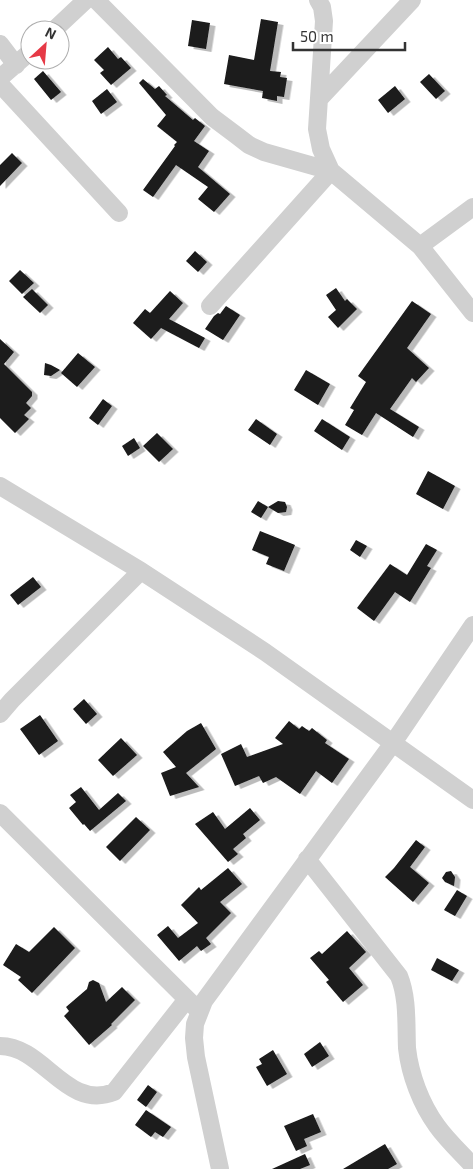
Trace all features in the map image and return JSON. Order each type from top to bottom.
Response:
[{"type":"street","points":[[65,20],[86,0]]},
{"type":"street","points":[[318,0],[322,7],[324,21],[317,129],[320,149],[331,171],[420,246],[473,313]]},
{"type":"street","points":[[320,98],[412,0]]},
{"type":"street","points":[[107,3],[212,117],[242,140],[264,152],[331,171]]},
{"type":"street","points":[[0,44],[16,65]]},
{"type":"street","points":[[0,78],[20,61]]},
{"type":"street","points":[[0,84],[119,213]]},
{"type":"street","points":[[210,306],[331,171]]},
{"type":"street","points":[[420,246],[473,208]]},
{"type":"street","points":[[0,486],[141,571],[265,652],[473,800]]},
{"type":"street","points":[[0,714],[141,571]]},
{"type":"street","points":[[0,1046],[16,1048],[86,1096],[106,1096],[114,1092],[193,1005],[307,859],[393,743],[473,625]]},
{"type":"street","points":[[0,813],[193,1005],[196,1057],[220,1169]]},
{"type":"street","points":[[307,859],[400,976],[404,990],[411,1072],[432,1120],[473,1166]]},
{"type":"building","points":[[261,19],[278,22],[270,71],[281,72],[280,77],[287,78],[284,97],[277,96],[277,101],[262,98],[263,91],[224,84],[229,55],[254,60]]},
{"type":"building","points":[[192,20],[210,23],[206,49],[188,46]]},
{"type":"building","points":[[108,47],[118,59],[121,57],[131,68],[111,85],[100,73],[104,70],[94,60]]},
{"type":"building","points":[[43,71],[61,92],[51,100],[34,79]]},
{"type":"building","points":[[429,74],[445,91],[436,99],[420,82]]},
{"type":"building","points":[[143,79],[155,89],[159,86],[167,95],[165,96],[193,120],[195,118],[205,126],[194,141],[209,151],[198,167],[230,194],[214,212],[198,199],[208,187],[176,165],[153,197],[143,190],[177,142],[157,126],[166,115],[139,83]]},
{"type":"building","points":[[395,86],[405,99],[388,113],[378,100]]},
{"type":"building","points":[[107,89],[117,102],[101,114],[92,101]]},
{"type":"building","points":[[12,153],[22,163],[0,186],[0,165]]},
{"type":"building","points":[[195,251],[207,262],[198,272],[186,261]]},
{"type":"building","points":[[20,270],[34,283],[22,294],[9,281]]},
{"type":"building","points":[[336,288],[345,301],[347,299],[357,309],[338,328],[328,317],[336,310],[326,295]]},
{"type":"building","points":[[32,289],[48,305],[40,313],[23,297]]},
{"type":"building","points":[[170,291],[183,303],[169,319],[205,338],[199,348],[161,328],[151,339],[133,323],[145,309],[150,313]]},
{"type":"building","points":[[412,301],[431,314],[407,348],[429,368],[416,382],[412,378],[390,409],[419,427],[413,437],[376,413],[362,435],[345,425],[354,410],[350,408],[366,382],[358,376]]},
{"type":"building","points":[[226,306],[240,315],[223,340],[205,329],[214,316],[218,313],[220,314]]},
{"type":"building","points":[[0,339],[14,352],[4,364],[32,392],[32,396],[26,403],[31,408],[24,415],[29,419],[15,433],[0,418]]},
{"type":"building","points":[[78,353],[95,367],[77,387],[61,373]]},
{"type":"building","points":[[45,363],[60,370],[51,376],[44,375]]},
{"type":"building","points":[[306,370],[330,384],[318,405],[294,390]]},
{"type":"building","points":[[103,399],[112,406],[98,425],[89,418]]},
{"type":"building","points":[[256,419],[277,434],[270,445],[248,430]]},
{"type":"building","points":[[322,419],[350,437],[342,450],[314,431]]},
{"type":"building","points":[[157,433],[173,449],[159,462],[143,446]]},
{"type":"building","points":[[134,438],[140,448],[128,456],[122,446]]},
{"type":"building","points":[[428,471],[455,486],[443,509],[416,494]]},
{"type":"building","points":[[258,501],[268,507],[261,518],[251,512]]},
{"type":"building","points":[[278,501],[285,502],[286,512],[278,513],[268,507]]},
{"type":"building","points":[[260,531],[295,545],[284,571],[266,564],[269,557],[252,550]]},
{"type":"building","points":[[356,540],[367,546],[360,557],[350,550]]},
{"type":"building","points":[[426,544],[437,550],[427,566],[431,568],[410,602],[395,592],[374,621],[357,608],[390,564],[407,575]]},
{"type":"building","points":[[33,577],[41,587],[18,605],[10,595]]},
{"type":"building","points":[[84,699],[97,714],[86,724],[73,709]]},
{"type":"building","points":[[40,715],[58,741],[39,755],[20,729]]},
{"type":"building","points":[[289,721],[299,729],[302,726],[309,731],[312,728],[327,740],[325,743],[349,759],[332,783],[316,771],[300,794],[276,777],[263,783],[259,776],[235,786],[221,754],[241,744],[247,757],[283,744],[275,738]]},
{"type":"building","points":[[201,723],[216,749],[186,773],[199,787],[170,796],[161,773],[176,767],[163,752],[187,731]]},
{"type":"building","points":[[121,738],[137,755],[113,776],[98,760]]},
{"type":"building","points":[[81,787],[99,810],[118,793],[126,801],[90,831],[69,808],[76,802],[70,795]]},
{"type":"building","points":[[250,808],[260,820],[243,834],[246,838],[233,849],[238,854],[228,862],[195,824],[213,812],[225,829]]},
{"type":"building","points":[[136,817],[150,830],[120,861],[106,847]]},
{"type":"building","points":[[416,840],[425,847],[410,867],[429,883],[413,902],[385,877]]},
{"type":"building","points":[[228,868],[242,884],[220,902],[231,913],[206,938],[211,944],[201,951],[197,946],[179,961],[157,935],[168,926],[178,938],[198,923],[181,905],[199,887],[201,890]]},
{"type":"building","points":[[451,871],[455,877],[454,886],[445,882],[442,878],[446,872]]},
{"type":"building","points":[[457,890],[467,896],[455,916],[444,910]]},
{"type":"building","points":[[54,927],[75,948],[32,993],[18,980],[21,977],[3,965],[16,944],[29,952]]},
{"type":"building","points":[[347,931],[366,952],[349,968],[363,985],[343,1002],[326,982],[329,980],[310,958],[319,951],[322,954]]},
{"type":"building","points":[[437,958],[459,970],[452,981],[431,970]]},
{"type":"building","points":[[93,980],[99,983],[106,1002],[122,987],[135,1000],[112,1025],[89,1045],[64,1016],[69,1011],[66,1007],[87,989],[89,982]]},
{"type":"building","points":[[320,1042],[329,1056],[312,1067],[304,1054]]},
{"type":"building","points":[[273,1050],[287,1074],[267,1086],[256,1067],[262,1064],[259,1059]]},
{"type":"building","points":[[148,1085],[157,1092],[146,1107],[137,1100]]},
{"type":"building","points":[[146,1110],[171,1127],[163,1137],[155,1132],[151,1137],[135,1125]]},
{"type":"building","points":[[313,1114],[321,1132],[304,1139],[307,1146],[296,1151],[284,1126]]},
{"type":"building","points":[[385,1144],[397,1164],[388,1169],[343,1169]]},
{"type":"building","points":[[305,1154],[310,1165],[300,1169],[272,1169]]}]
